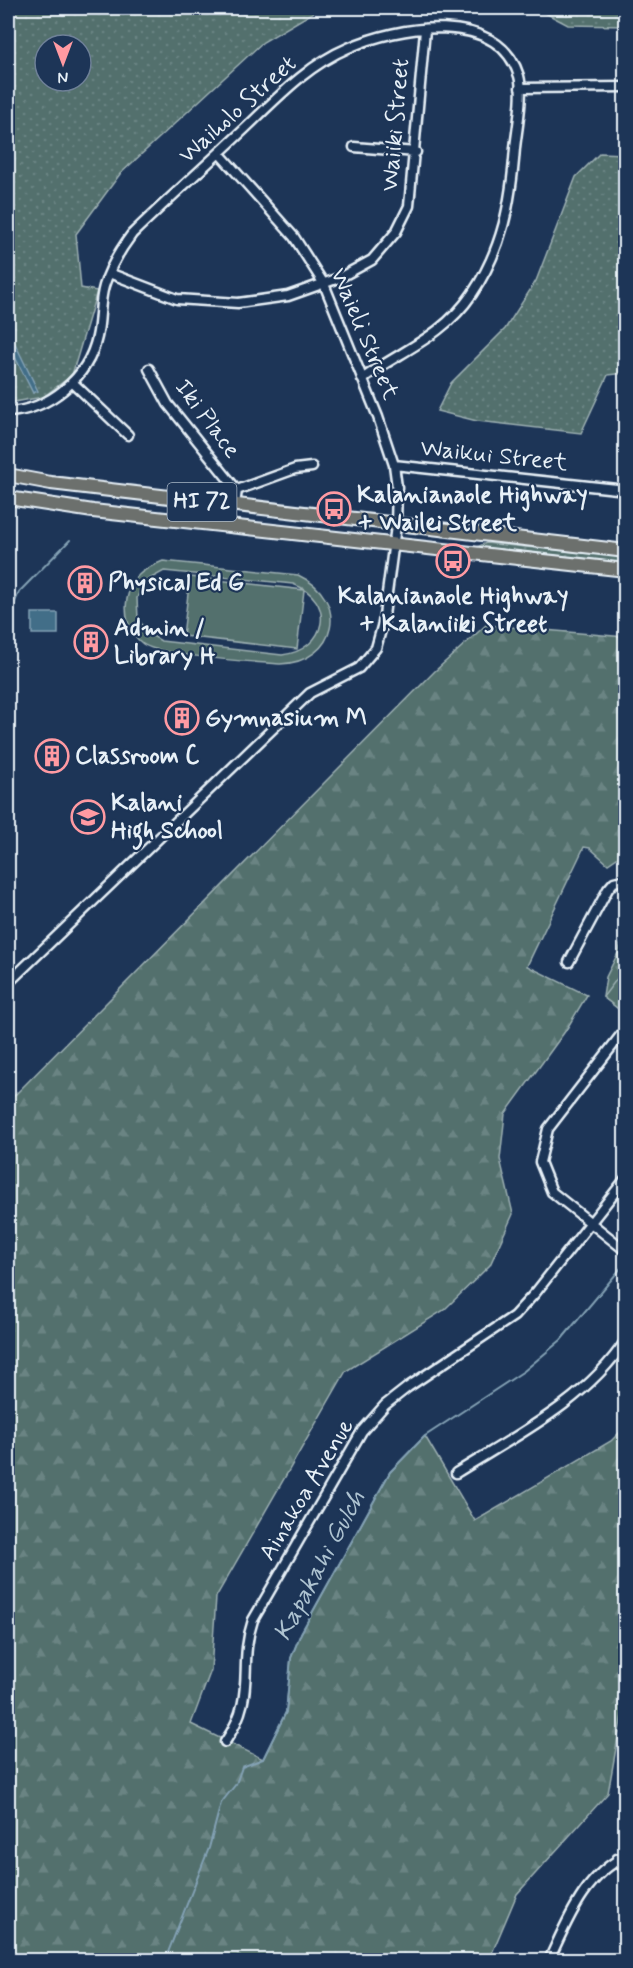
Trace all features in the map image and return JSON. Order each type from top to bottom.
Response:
[{"type":"highway","name":"HI 72","points":[[8,475],[51,483],[396,526],[626,551]]},
{"type":"highway","name":"HI 72","points":[[8,498],[93,511],[626,570]]},
{"type":"street","name":"Waiholo Street","points":[[8,412],[51,400],[72,382],[91,352],[97,337],[102,295],[118,252],[132,234],[300,77],[336,55],[375,38],[425,30],[466,30],[484,34],[496,42],[508,56],[519,77],[520,88],[508,217],[488,268],[472,295],[430,337],[362,379]]},
{"type":"street","name":"Waiiki Street","points":[[109,273],[118,279],[177,299],[204,303],[238,303],[273,299],[324,284],[372,260],[396,232],[409,206],[416,152],[425,30]]},
{"type":"street","points":[[520,88],[626,87]]},
{"type":"street","points":[[354,147],[416,152]]},
{"type":"street","name":"Waieli Street","points":[[8,983],[310,693],[359,669],[376,648],[383,623],[396,526],[397,487],[394,465],[324,284],[294,237],[219,153]]},
{"type":"street","name":"Iki Place","points":[[149,369],[168,404],[237,490],[235,506]]},
{"type":"street","points":[[72,382],[128,435]]},
{"type":"street","name":"Waikui Street","points":[[394,465],[626,490]]},
{"type":"street","name":"Iki Place","points":[[237,490],[295,469],[312,466]]},
{"type":"street","points":[[568,962],[608,889],[614,882],[626,879]]},
{"type":"street","points":[[624,1031],[548,1129],[540,1162],[552,1192],[625,1251]]},
{"type":"street","name":"Ainakoa Avenue","points":[[225,1742],[238,1722],[245,1698],[248,1645],[253,1620],[356,1438],[397,1395],[514,1316],[536,1292],[626,1178]]},
{"type":"street","points":[[456,1473],[577,1396],[610,1364],[626,1340]]},
{"type":"street","points":[[549,1960],[585,1888],[621,1857],[626,1871]]},
{"type":"green space","points":[[8,8],[321,8],[263,42],[120,174],[76,234],[81,288],[97,291],[72,375],[43,397],[8,403]]},
{"type":"green space","points":[[536,8],[625,8],[625,26],[568,25]]},
{"type":"green space","points":[[600,153],[625,154],[625,373],[608,375],[581,433],[477,421],[437,411],[451,383],[505,329],[536,281],[576,177]]},
{"type":"green space","points":[[486,543],[625,557],[625,563],[477,547]]},
{"type":"green space","points":[[163,561],[298,575],[315,586],[325,599],[330,613],[330,628],[325,641],[315,653],[300,661],[280,664],[187,655],[143,644],[134,635],[129,624],[126,612],[127,599],[135,579]],"holes":[[[164,571],[293,584],[307,591],[316,601],[321,612],[321,624],[317,635],[309,644],[297,651],[282,655],[161,641],[149,634],[138,619],[137,598],[144,582]]]},
{"type":"green space","points":[[190,577],[304,590],[297,649],[183,636]]},
{"type":"green space","points":[[486,625],[625,637],[624,853],[608,864],[590,848],[584,847],[527,966],[587,995],[566,1030],[505,1114],[500,1159],[513,1214],[490,1265],[444,1310],[346,1371],[216,1597],[211,1670],[191,1724],[263,1759],[286,1712],[291,1658],[301,1633],[390,1472],[425,1436],[475,1521],[611,1441],[625,1427],[626,1712],[622,1715],[608,1793],[517,1894],[489,1960],[8,1960],[8,1102],[435,671]]},
{"type":"green space","points":[[622,938],[625,939],[625,1014],[603,997],[606,977],[619,951]]},
{"type":"green space","points":[[622,972],[625,974],[625,1014],[603,997]]},
{"type":"water","points":[[8,329],[38,391],[33,393],[8,343]]},
{"type":"water","points":[[32,613],[58,613],[58,634],[32,634]]},
{"type":"waterway","points":[[8,619],[19,592],[70,540]]},
{"type":"waterway","name":"Kapakahi Gulch","points":[[165,1960],[209,1848],[221,1803],[236,1784],[242,1767],[263,1759],[286,1712],[291,1658],[301,1633],[390,1472],[425,1436],[524,1371],[561,1340],[626,1262]]},
{"type":"place","name":"Kalanianaole Highway + Wailei Street","points":[[334,509]]},
{"type":"place","name":"Kalanianaole Highway + Kalaniiki Street","points":[[453,561]]},
{"type":"place","name":"Physical Ed G","points":[[85,583]]},
{"type":"place","name":"Admin / Library H","points":[[91,642]]},
{"type":"place","name":"Gymnasium M","points":[[182,718]]},
{"type":"place","name":"Classroom C","points":[[52,756]]},
{"type":"place","name":"Kalani High School","points":[[88,817]]}]
